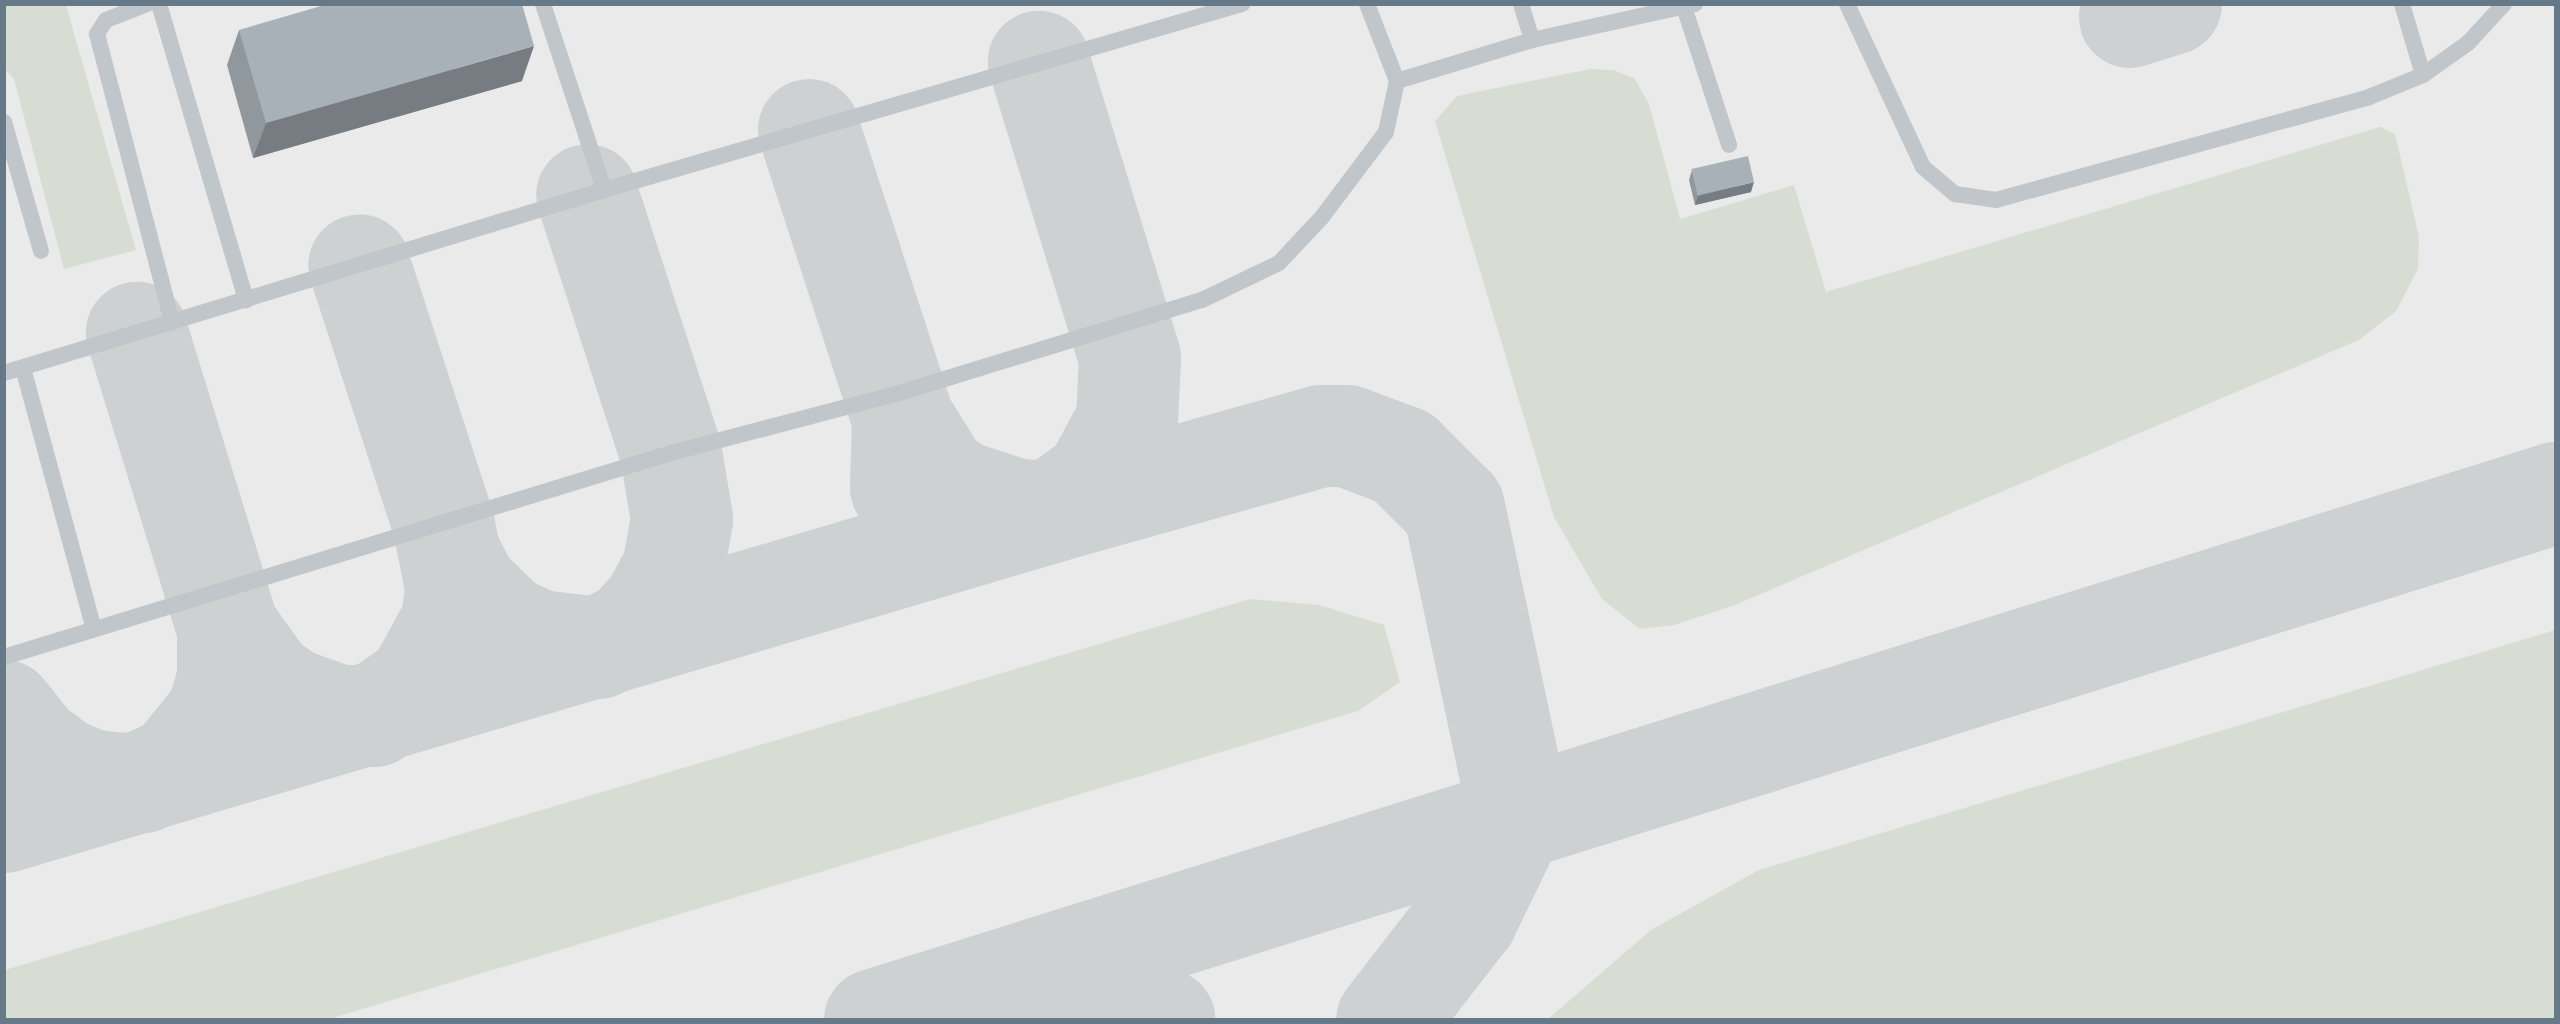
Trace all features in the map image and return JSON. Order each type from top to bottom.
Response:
[{"type":"lane","points":[[147,4],[106,20],[97,34],[172,322]]},
{"type":"lane","points":[[159,4],[246,300]]},
{"type":"lane","points":[[543,4],[604,190]]},
{"type":"lane","points":[[4,373],[1186,11],[1242,4]]},
{"type":"lane","points":[[4,657],[671,453],[896,394],[1202,300],[1279,263],[1322,217],[1386,132],[1397,81],[1367,4]]},
{"type":"lane","points":[[1521,4],[1532,40]]},
{"type":"lane","points":[[1846,4],[1923,167],[1955,194],[1996,200],[2369,97],[2423,75],[2468,43],[2504,4]]},
{"type":"lane","points":[[2402,4],[2423,75]]},
{"type":"lane","points":[[1397,81],[1532,40],[1690,6],[1729,145]]},
{"type":"lane","points":[[4,122],[41,251]]},
{"type":"lane","points":[[23,368],[93,629]]},
{"type":"shaded area","points":[[5,4],[66,5],[136,250],[64,269],[14,79],[5,69]]},
{"type":"shaded area","points":[[5,5],[2555,5],[2555,1020],[5,1020]]},
{"type":"shaded area","points":[[1590,69],[1613,70],[1634,78],[1649,104],[1680,219],[1794,185],[1826,292],[2380,127],[2395,134],[2419,237],[2418,269],[2396,311],[2359,340],[1732,606],[1674,625],[1640,629],[1602,599],[1554,517],[1435,121],[1457,96]]},
{"type":"shaded area","points":[[1250,599],[1319,605],[1384,625],[1400,682],[1358,711],[329,1019],[5,1019],[5,970]]},
{"type":"shaded area","points":[[2555,630],[2555,1019],[1548,1019],[1651,930],[1759,870]]},
{"type":"building","points":[[328,4],[522,4],[534,46],[266,123],[239,30]]},
{"type":"building","points":[[1748,156],[1754,182],[1698,195],[1691,169]]},
{"type":"taxiway","points":[[2130,17],[2171,4]]},
{"type":"taxiway","points":[[903,420],[938,476],[959,491],[1017,510],[1051,512],[1095,480],[1127,421],[1130,358],[1039,62]]},
{"type":"taxiway","points":[[809,130],[903,420],[901,488]]},
{"type":"taxiway","points":[[452,559],[468,589],[506,626],[538,641],[598,648],[630,632],[654,605],[673,570],[682,519],[671,453],[587,195]]},
{"type":"taxiway","points":[[228,629],[265,681],[291,699],[339,716],[374,716],[418,684],[452,622],[456,587],[444,526],[359,265]]},
{"type":"taxiway","points":[[4,711],[32,746],[61,768],[89,780],[120,784],[143,782],[176,766],[217,715],[228,678],[228,629],[137,333]]},
{"type":"taxiway","points":[[4,822],[1051,512],[1321,436],[1347,436],[1403,457],[1454,508],[1513,785],[1513,822],[1467,917],[1387,1020]]},
{"type":"taxiway","points":[[875,1020],[2556,493]]},
{"type":"taxiway","points":[[1009,987],[1061,989],[1130,1004],[1165,1020]]}]
